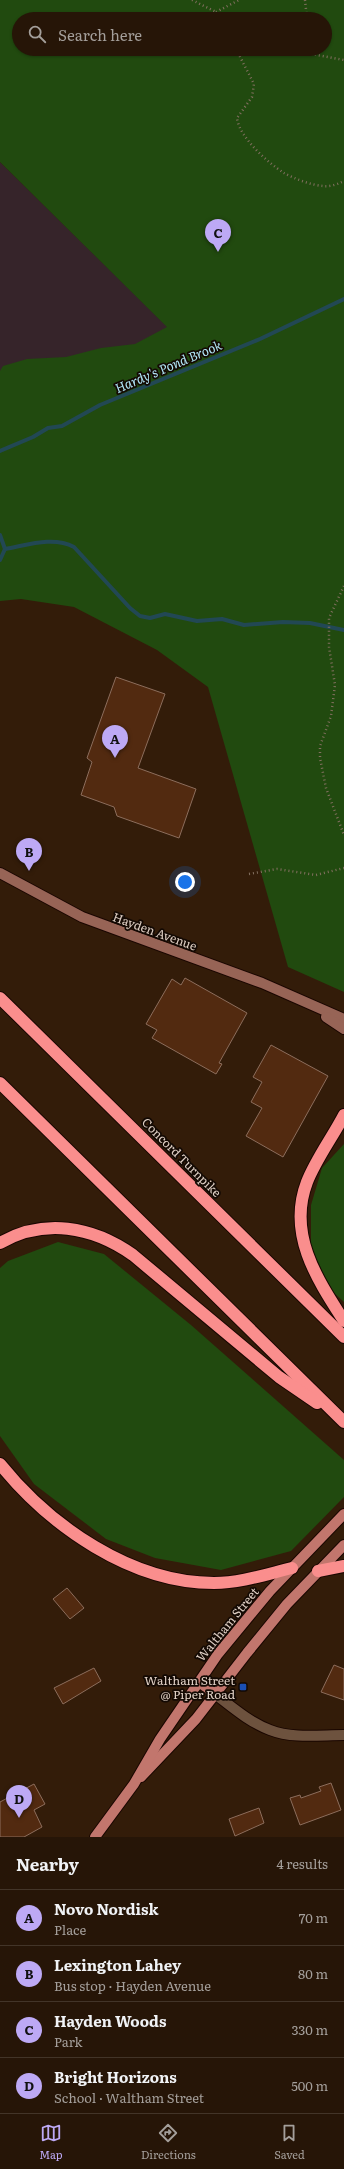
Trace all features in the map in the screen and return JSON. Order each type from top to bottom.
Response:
[{"type":"highway","name":"Concord Turnpike","points":[[0,998],[344,1337]]},
{"type":"highway","points":[[0,1083],[344,1422]]},
{"type":"highway","points":[[344,1115],[339,1131],[306,1183],[301,1204],[301,1223],[304,1244],[311,1266],[325,1292],[344,1321]]},
{"type":"highway","points":[[0,1244],[26,1231],[55,1227],[85,1232],[119,1246],[140,1260],[279,1377],[344,1422]]},
{"type":"highway","points":[[0,1464],[25,1494],[64,1527],[104,1552],[135,1566],[181,1579],[214,1583],[242,1580],[292,1568]]},
{"type":"highway","points":[[318,1571],[344,1566]]},
{"type":"main road","name":"Waltham Street","points":[[96,1837],[134,1784],[160,1739],[236,1631],[292,1568],[344,1514]]},
{"type":"main road","name":"Waltham Street","points":[[134,1784],[171,1748],[258,1639],[344,1544]]},
{"type":"main road","points":[[199,1682],[215,1694]]},
{"type":"main road","points":[[160,1739],[171,1748]]},
{"type":"street","name":"Hayden Avenue","points":[[0,873],[82,917],[262,983],[344,1019]]},
{"type":"street","name":"Hayden Avenue","points":[[305,1002],[344,1029]]},
{"type":"street","points":[[215,1694],[244,1716],[270,1730],[291,1735],[344,1735]]},
{"type":"path","points":[[192,0],[216,12],[238,0]]},
{"type":"path","points":[[305,0],[306,12]]},
{"type":"path","points":[[240,56],[254,84],[252,97],[237,118],[238,127],[242,134],[272,164],[285,174],[324,186],[344,181]]},
{"type":"path","points":[[323,56],[344,60]]},
{"type":"path","points":[[344,586],[330,612],[329,644],[335,681],[332,712],[320,746],[320,758],[326,788],[344,835]]},
{"type":"path","points":[[249,874],[277,869],[316,876],[344,868]]},
{"type":"shaded area","points":[[0,162],[264,422],[344,463],[0,593]]},
{"type":"green space","points":[[0,0],[344,0],[344,992],[288,967],[208,687],[157,650],[74,607],[21,599],[0,601],[0,371],[3,366],[27,359],[66,357],[101,348],[135,344],[167,327],[0,162]]},
{"type":"green space","points":[[344,1144],[344,1302],[333,1292],[311,1249],[311,1205],[322,1168]]},
{"type":"green space","points":[[58,1242],[104,1254],[191,1325],[344,1460],[344,1497],[291,1551],[221,1570],[155,1558],[106,1539],[34,1484],[0,1436],[0,1268],[8,1261]]},
{"type":"building","points":[[116,677],[165,694],[138,768],[196,789],[179,838],[117,816],[114,807],[81,795],[92,762],[87,758]]},
{"type":"building","points":[[185,978],[247,1013],[219,1063],[222,1064],[216,1074],[152,1038],[157,1030],[146,1024],[172,979],[181,985]]},
{"type":"building","points":[[271,1045],[328,1076],[283,1157],[246,1136],[262,1108],[251,1102],[262,1082],[253,1077]]},
{"type":"building","points":[[67,1588],[84,1608],[70,1619],[53,1599]]},
{"type":"building","points":[[334,1665],[344,1669],[344,1700],[321,1692]]},
{"type":"building","points":[[94,1668],[101,1681],[63,1704],[54,1688]]},
{"type":"building","points":[[331,1783],[341,1810],[300,1825],[290,1798],[300,1795],[301,1798],[321,1791],[319,1787]]},
{"type":"building","points":[[34,1784],[45,1804],[34,1810],[42,1827],[24,1837],[0,1837],[0,1802]]},
{"type":"building","points":[[259,1808],[264,1823],[235,1836],[229,1819]]},
{"type":"waterway","name":"Hardy's Pond Brook","points":[[0,451],[33,437],[48,428],[62,426],[100,405],[260,339],[344,299]]},
{"type":"waterway","name":"Hardy's Pond Brook","points":[[0,535],[5,549],[0,560]]},
{"type":"waterway","points":[[5,549],[40,542],[58,542],[74,547],[130,608],[140,616],[150,618],[165,614],[197,621],[222,619],[244,625],[283,622],[310,623],[344,630]]},
{"type":"place","name":"Hayden Woods","points":[[218,252]]},
{"type":"place","name":"Novo Nordisk","points":[[115,758]]},
{"type":"place","name":"Lexington Lahey","points":[[29,871]]},
{"type":"place","name":"Waltham Street @ Piper Road","points":[[243,1687]]},
{"type":"place","name":"Bright Horizons","points":[[19,1818]]}]
